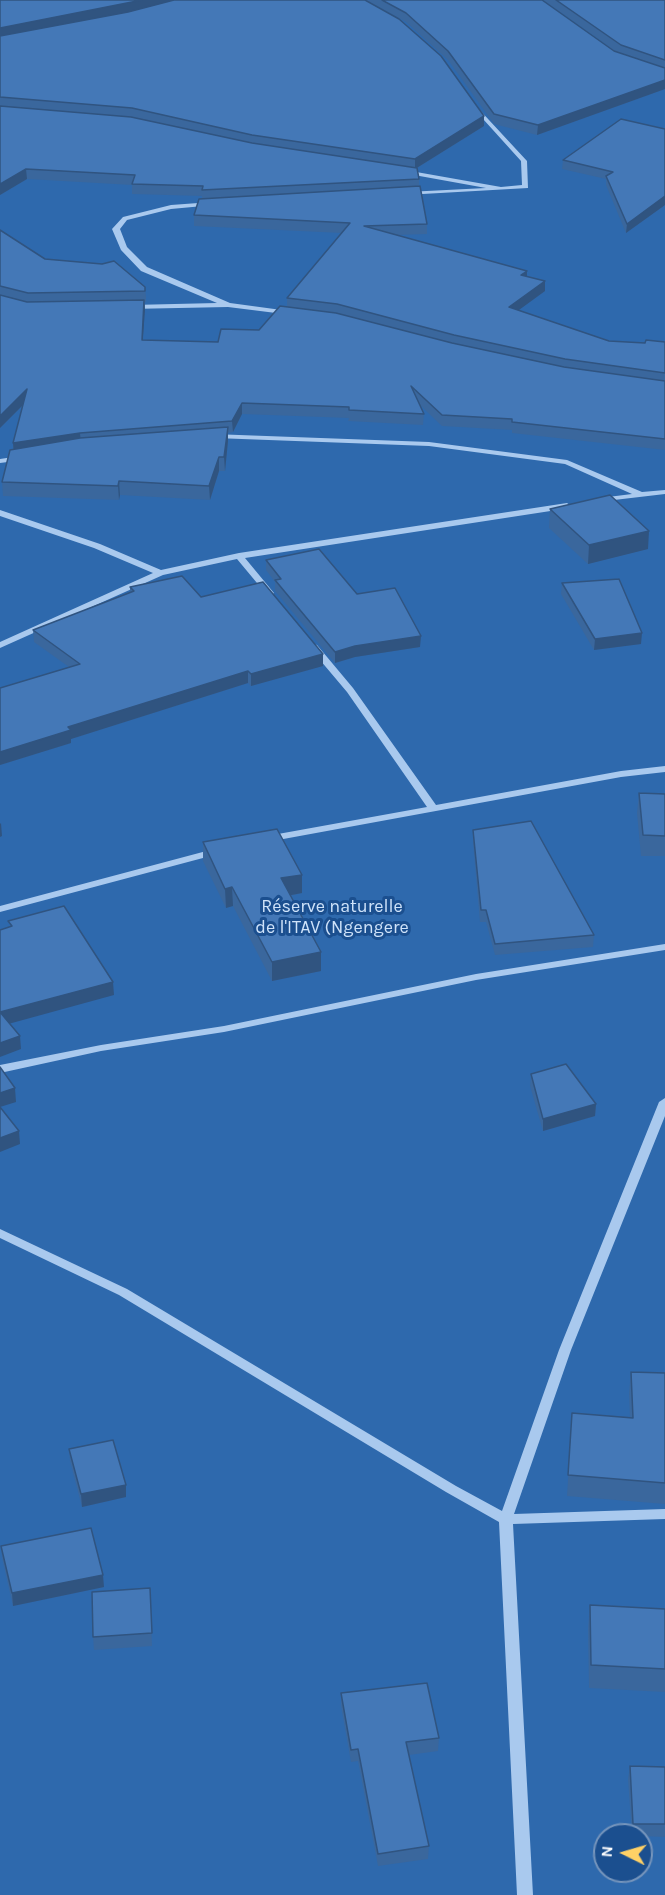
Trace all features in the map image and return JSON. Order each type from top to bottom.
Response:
[{"type":"street","points":[[397,194],[526,186],[524,161],[483,119],[470,100]]},
{"type":"street","points":[[397,171],[501,189]]},
{"type":"street","points":[[226,203],[171,207],[126,218],[116,229],[124,248],[144,269],[228,305]]},
{"type":"street","points":[[128,307],[228,305],[301,315]]},
{"type":"street","points":[[205,437],[429,444],[555,460],[567,462],[640,494]]},
{"type":"street","points":[[0,461],[34,455]]},
{"type":"street","points":[[593,501],[665,492]]},
{"type":"street","points":[[0,645],[160,573],[239,556],[581,504]]},
{"type":"street","points":[[0,513],[97,546],[160,573]]},
{"type":"street","points":[[239,556],[276,601]]},
{"type":"street","points":[[306,636],[350,690],[433,808]]},
{"type":"street","points":[[252,843],[296,832],[621,774],[665,769]]},
{"type":"street","points":[[0,909],[230,849]]},
{"type":"street","points":[[0,1069],[101,1048],[224,1029],[476,978],[665,947]]},
{"type":"street","points":[[525,1895],[506,1519],[565,1350],[665,1102]]},
{"type":"street","points":[[0,1233],[123,1292],[451,1489],[506,1519],[665,1514]]},
{"type":"green space","name":"Réserve naturelle de l'ITAV (Ngengere","points":[[0,0],[665,0],[665,1895],[0,1895]]},
{"type":"building","points":[[0,0],[142,0],[0,28]]},
{"type":"building","points":[[174,0],[365,0],[399,19],[441,56],[484,116],[415,159],[252,135],[132,108],[0,97],[0,36],[128,12]]},
{"type":"building","points":[[382,0],[542,0],[614,51],[665,68],[665,80],[538,125],[494,114],[448,51],[406,13]]},
{"type":"building","points":[[556,0],[665,0],[665,60],[621,45]]},
{"type":"building","points":[[0,106],[131,117],[252,143],[417,168],[419,179],[202,190],[203,186],[132,184],[135,175],[26,169],[0,184]]},
{"type":"building","points":[[621,119],[665,129],[665,196],[627,224],[606,176],[613,172],[563,160]]},
{"type":"building","points":[[420,186],[427,224],[364,226],[527,271],[521,275],[545,281],[509,307],[609,341],[665,342],[665,373],[565,359],[454,335],[337,304],[287,298],[350,223],[194,215],[199,199]]},
{"type":"building","points":[[0,230],[45,259],[102,264],[114,261],[145,287],[145,291],[28,293],[0,286]]},
{"type":"building","points":[[0,295],[27,302],[144,300],[142,340],[218,342],[221,329],[259,330],[280,306],[336,313],[452,343],[564,367],[665,381],[665,439],[512,422],[512,419],[442,415],[411,386],[424,414],[349,410],[349,407],[242,403],[232,421],[80,433],[13,443],[27,389],[0,416]]},
{"type":"building","points":[[228,427],[224,457],[219,457],[209,486],[119,481],[118,486],[2,482],[10,450],[80,438]]},
{"type":"building","points":[[610,495],[649,531],[589,545],[550,509]]},
{"type":"building","points":[[319,549],[357,594],[395,588],[421,636],[355,646],[335,652],[275,580],[281,579],[266,560]]},
{"type":"building","points":[[182,576],[201,597],[263,582],[323,654],[251,674],[248,671],[68,727],[71,730],[0,752],[0,688],[80,664],[33,630],[134,591],[130,587]]},
{"type":"building","points":[[619,579],[642,633],[595,639],[562,583]]},
{"type":"building","points":[[639,793],[665,794],[665,836],[643,835]]},
{"type":"building","points":[[531,821],[594,935],[495,944],[486,910],[481,910],[473,830]]},
{"type":"building","points":[[277,829],[302,875],[281,878],[321,952],[272,962],[232,887],[225,889],[203,842]]},
{"type":"building","points":[[64,906],[113,982],[0,1012],[0,930],[12,926],[8,921]]},
{"type":"building","points":[[0,1012],[20,1036],[0,1043]]},
{"type":"building","points":[[566,1064],[596,1104],[543,1119],[531,1074]]},
{"type":"building","points":[[0,1067],[15,1088],[0,1093]]},
{"type":"building","points":[[0,1107],[19,1131],[0,1138]]},
{"type":"building","points":[[631,1372],[665,1373],[665,1483],[568,1475],[572,1413],[633,1418]]},
{"type":"building","points":[[113,1440],[126,1485],[81,1494],[69,1449]]},
{"type":"building","points":[[91,1528],[103,1575],[12,1593],[1,1546]]},
{"type":"building","points":[[150,1588],[152,1633],[93,1637],[92,1592]]},
{"type":"building","points":[[590,1605],[665,1609],[665,1669],[591,1665]]},
{"type":"building","points":[[427,1683],[439,1738],[406,1742],[429,1846],[378,1854],[358,1749],[351,1750],[341,1693]]},
{"type":"building","points":[[630,1766],[665,1767],[665,1824],[633,1823]]}]
